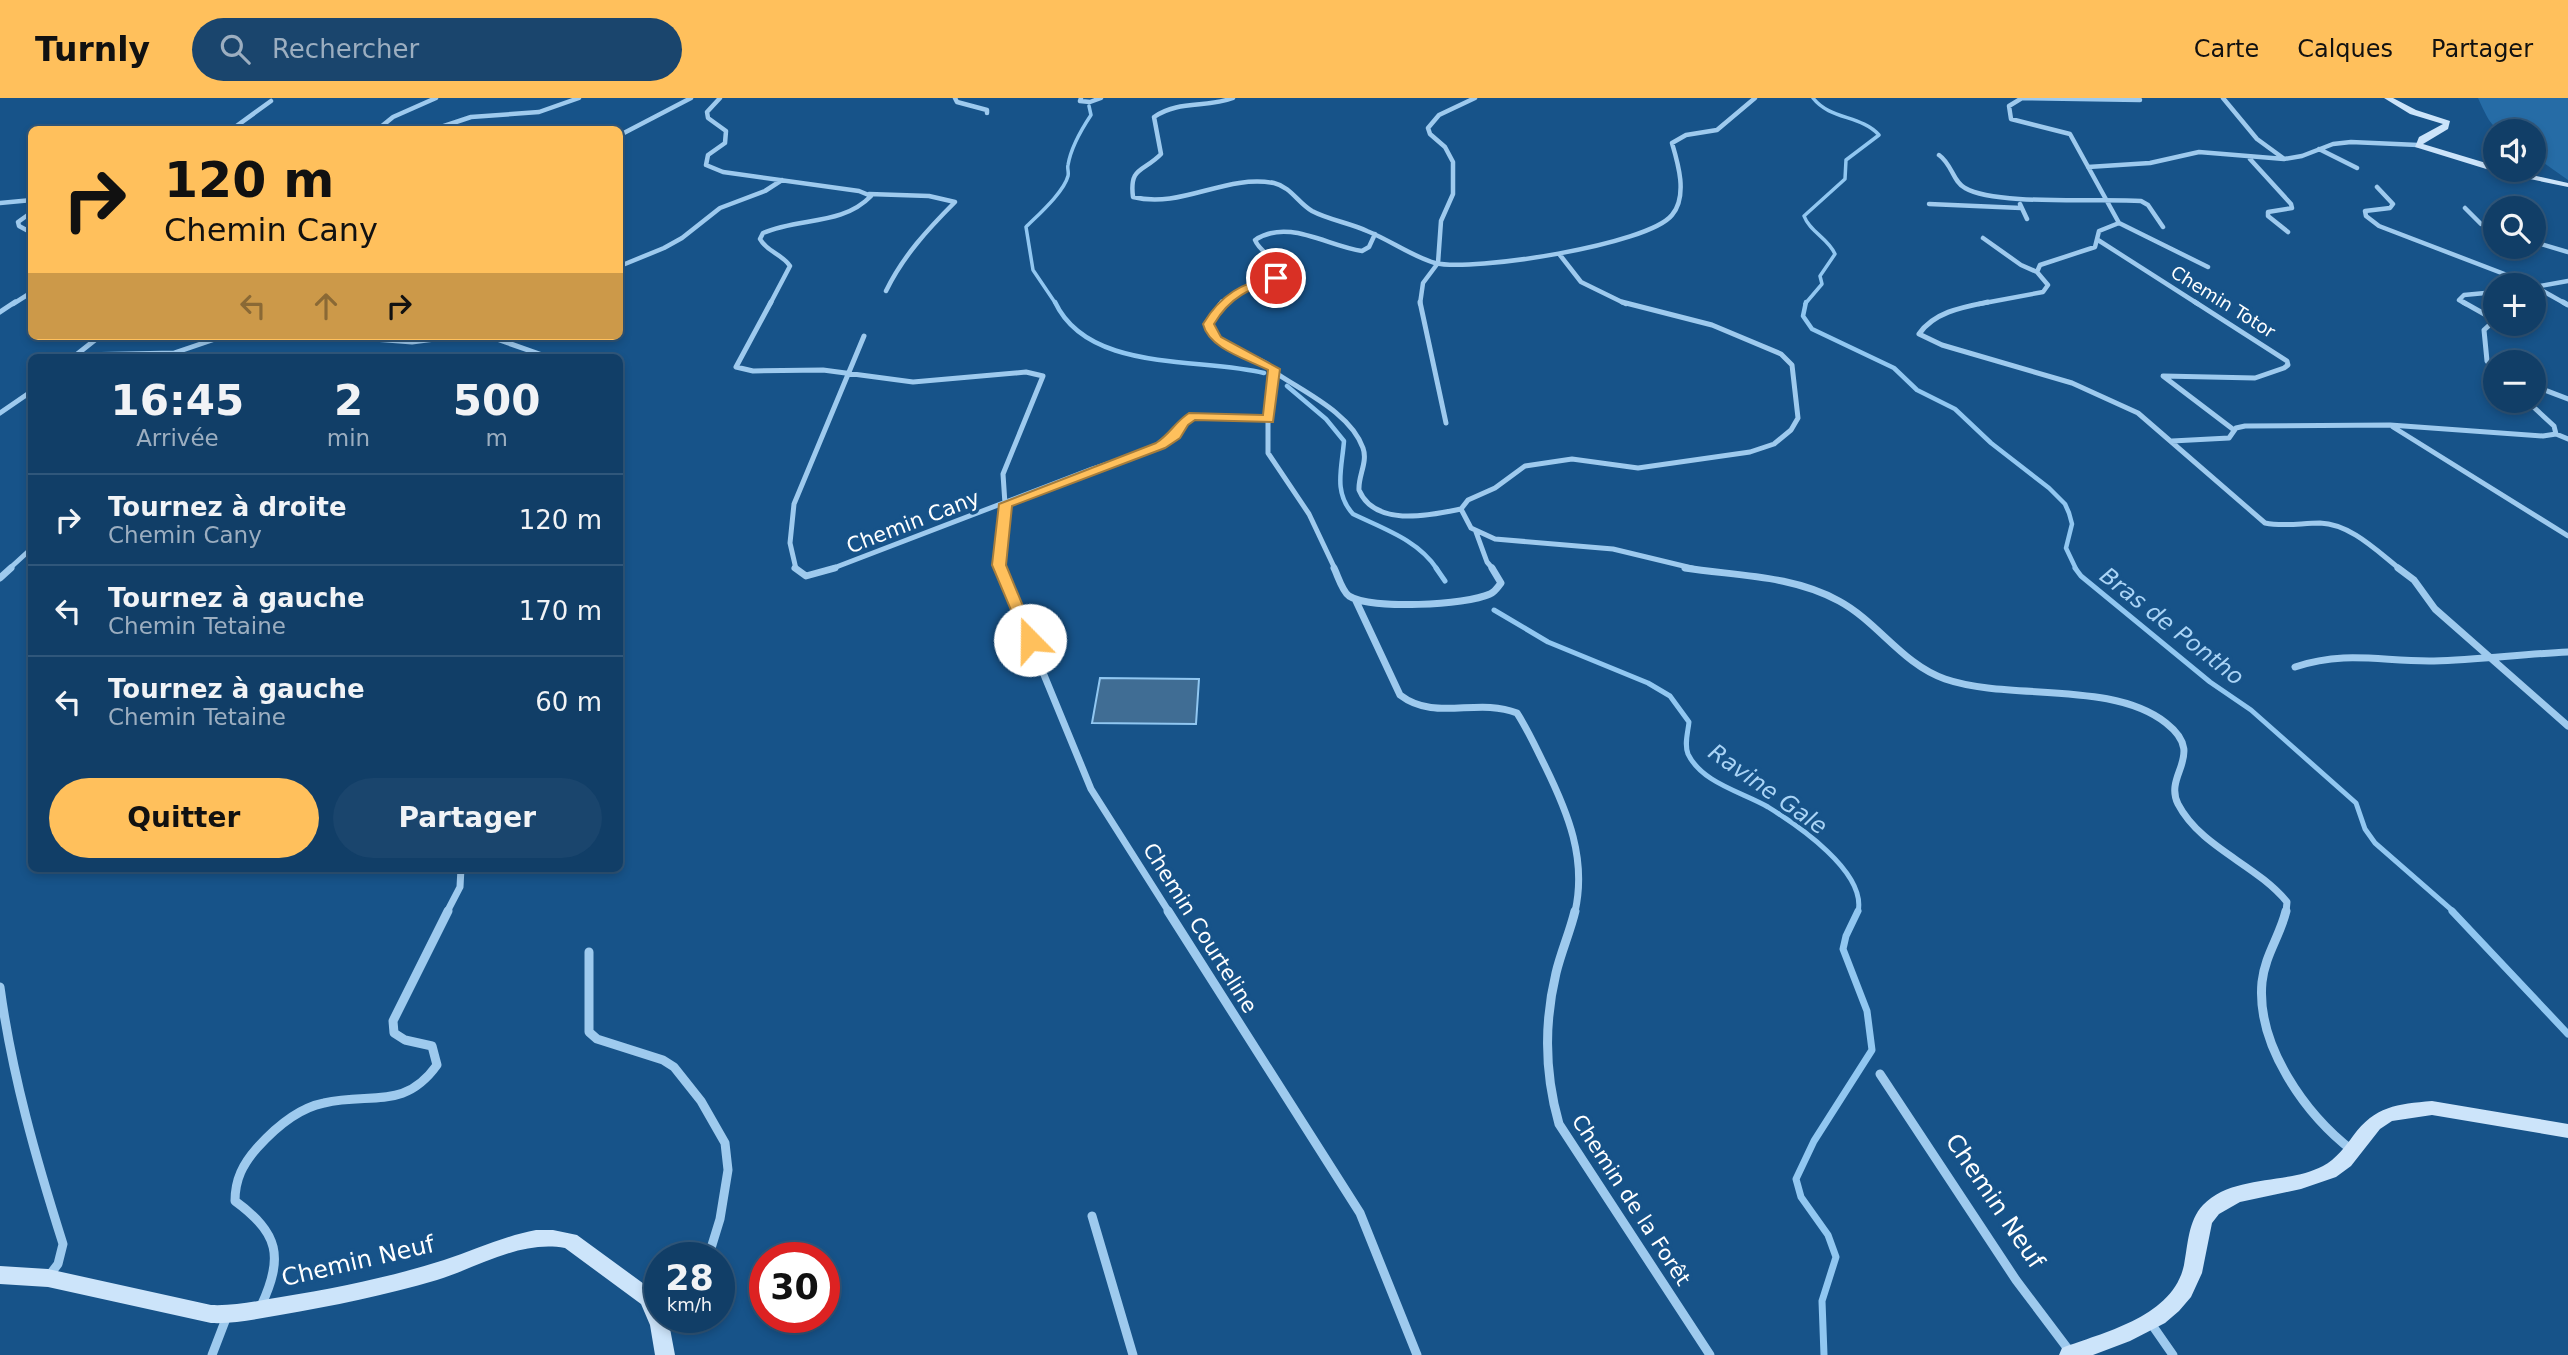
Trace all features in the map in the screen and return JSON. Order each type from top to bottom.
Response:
[{"type":"main road","points":[[2388,98],[2413,112],[2447,123],[2445,127],[2421,139],[2418,145],[2483,165]]},
{"type":"main road","points":[[2546,180],[2568,185]]},
{"type":"main road","name":"Chemin Neuf","points":[[2070,1354],[2150,1322],[2175,1303],[2192,1274],[2203,1222],[2211,1208],[2232,1197],[2330,1172],[2354,1152],[2379,1120],[2409,1110],[2432,1108],[2568,1131]]},
{"type":"main road","name":"Chemin Neuf","points":[[0,1275],[48,1278],[211,1314],[228,1315],[320,1300],[439,1271],[540,1236],[570,1241],[644,1295]]},
{"type":"main road","name":"Chemin Neuf","points":[[662,1333],[665,1355]]},
{"type":"street","points":[[382,126],[393,117],[436,98]]},
{"type":"street","points":[[444,126],[471,117],[539,112],[579,98]]},
{"type":"street","points":[[623,133],[691,98]]},
{"type":"street","points":[[720,98],[707,112],[708,118],[726,131],[725,143],[708,155],[706,165],[723,172],[869,194],[929,196],[956,202],[922,235],[896,271],[886,291]]},
{"type":"street","points":[[955,98],[957,102],[981,107],[987,110],[987,113]]},
{"type":"street","points":[[1081,98],[1080,101],[1085,102],[1101,98]]},
{"type":"street","points":[[1233,98],[1210,105],[1169,108],[1154,117],[1161,154],[1135,170],[1133,197],[1164,200],[1237,181],[1269,182],[1285,187],[1312,211],[1375,234],[1417,256],[1438,263],[1478,265],[1560,255],[1579,247],[1633,236],[1670,218],[1674,210],[1680,172],[1672,142],[1686,135],[1717,130],[1755,98]]},
{"type":"street","points":[[1446,423],[1420,306],[1423,283],[1438,263],[1441,221],[1453,194],[1453,162],[1445,147],[1430,134],[1428,128],[1439,115],[1475,98]]},
{"type":"street","points":[[2140,100],[2021,98],[2009,106],[2011,119],[2070,134],[2080,159],[2088,167],[2119,223],[2208,267]]},
{"type":"street","points":[[2222,98],[2239,115],[2262,147],[2284,159]]},
{"type":"street","points":[[237,126],[271,101]]},
{"type":"street","points":[[2088,167],[2150,163],[2199,152],[2284,159],[2333,144],[2358,141],[2418,145]]},
{"type":"street","points":[[2319,149],[2357,168]]},
{"type":"street","points":[[1939,155],[1952,163],[1963,188],[2017,197],[2144,202],[2163,227]]},
{"type":"street","points":[[2248,158],[2257,164],[2291,204],[2292,208],[2268,212],[2268,216],[2288,232]]},
{"type":"street","points":[[623,265],[682,238],[720,208],[765,191],[783,180]]},
{"type":"street","points":[[2377,187],[2393,204],[2390,208],[2365,211],[2366,216],[2379,226],[2500,273]]},
{"type":"street","points":[[849,375],[823,370],[746,370],[736,365],[790,266],[786,260],[763,247],[760,239],[763,233],[798,221],[845,216],[870,200],[869,194]]},
{"type":"street","points":[[2017,197],[2026,219]]},
{"type":"street","points":[[0,203],[28,200]]},
{"type":"street","points":[[1929,204],[2021,208]]},
{"type":"street","points":[[2465,208],[2483,225]]},
{"type":"street","points":[[28,215],[18,222],[19,226],[28,231]]},
{"type":"street","points":[[2037,272],[2039,265],[2091,249],[2098,240],[2099,231],[2119,223]]},
{"type":"street","points":[[1375,234],[1370,247],[1362,251],[1292,232],[1269,232],[1255,240],[1257,248],[1282,266],[1284,274],[1247,286],[1233,294],[1218,308],[1209,328],[1217,340],[1271,366],[1275,373],[1299,383],[1335,412],[1360,443],[1364,453],[1358,485],[1366,502],[1381,510],[1419,517],[1461,509],[1468,500],[1495,488],[1525,466],[1572,459],[1638,468],[1750,452],[1774,444],[1791,430],[1798,418],[1792,365],[1781,354],[1712,325],[1643,310],[1605,296],[1581,282],[1560,255]]},
{"type":"street","points":[[1983,238],[2021,265],[2037,272],[2048,285],[2043,292],[1975,305],[1936,318],[1926,323],[1919,334],[1942,345],[2072,383],[2138,412],[2265,523],[2280,526],[2321,523],[2334,525],[2357,536],[2414,580],[2435,608],[2568,726]]},
{"type":"street","name":"Chemin Totor","points":[[2098,240],[2287,361],[2284,368],[2255,377],[2163,376],[2234,430]]},
{"type":"street","points":[[2546,246],[2568,252]]},
{"type":"street","points":[[2546,284],[2568,281]]},
{"type":"street","points":[[2483,293],[2464,295],[2459,300],[2483,313]]},
{"type":"street","points":[[2546,293],[2568,305]]},
{"type":"street","points":[[0,312],[28,294]]},
{"type":"street","name":"Chemin Cany","points":[[864,336],[807,466],[794,503],[790,543],[799,573],[816,575],[1160,445],[1176,436],[1183,422],[1193,416],[1268,419]]},
{"type":"street","points":[[78,354],[95,340]]},
{"type":"street","points":[[179,354],[214,340]]},
{"type":"street","points":[[390,340],[431,340]]},
{"type":"street","points":[[417,342],[421,340]]},
{"type":"street","points":[[499,340],[539,354]]},
{"type":"street","name":"Chemin Courteline","points":[[849,375],[913,382],[1026,372],[1040,373],[1043,376],[1003,474],[1005,504],[999,565],[1091,789],[1360,1213],[1417,1355]]},
{"type":"street","name":"Chemin de la Forêt","points":[[1275,373],[1268,419],[1268,453],[1309,514],[1346,594],[1356,601],[1400,695],[1406,702],[1426,710],[1491,704],[1517,713],[1567,812],[1579,861],[1579,887],[1574,916],[1556,973],[1547,1077],[1551,1100],[1559,1124],[1710,1355]]},
{"type":"street","points":[[2546,391],[2568,399]]},
{"type":"street","points":[[0,413],[28,394]]},
{"type":"street","points":[[2539,413],[2568,439]]},
{"type":"street","points":[[2172,442],[2229,438],[2234,430],[2245,426],[2270,425],[2390,425],[2543,436],[2568,431]]},
{"type":"street","points":[[2390,425],[2568,536]]},
{"type":"street","points":[[1356,601],[1380,604],[1476,598],[1493,593],[1501,583],[1499,576],[1487,562],[1476,532],[1463,518],[1461,509]]},
{"type":"street","points":[[1476,532],[1509,541],[1607,548],[1683,568],[1782,580],[1839,601],[1863,617],[1905,658],[1943,678],[1993,691],[2100,699],[2137,709],[2162,720],[2176,732],[2182,744],[2185,759],[2174,779],[2174,790],[2183,813],[2209,840],[2272,884],[2287,902],[2287,911],[2267,957],[2261,988],[2264,1023],[2275,1053],[2295,1086],[2340,1143],[2354,1152]]},
{"type":"street","points":[[0,578],[28,552]]},
{"type":"street","points":[[2295,667],[2322,659],[2356,654],[2425,661],[2568,652]]},
{"type":"street","points":[[259,1310],[274,1281],[275,1252],[267,1227],[235,1201],[237,1176],[265,1139],[288,1118],[321,1103],[383,1100],[412,1093],[430,1079],[438,1065],[432,1046],[405,1040],[394,1032],[393,1020],[460,887],[461,872]]},
{"type":"street","points":[[589,953],[589,1032],[597,1039],[663,1060],[674,1067],[701,1101],[725,1143],[728,1170],[720,1219],[713,1242]]},
{"type":"street","points":[[0,987],[7,1043],[25,1125],[63,1244],[58,1264],[48,1278]]},
{"type":"street","name":"Chemin Neuf","points":[[1880,1074],[2016,1280],[2070,1354]]},
{"type":"street","points":[[1092,1216],[1133,1355]]},
{"type":"street","points":[[212,1355],[228,1315]]},
{"type":"street","points":[[2150,1322],[2173,1355]]},
{"type":"shaded area","points":[[2478,98],[2568,98],[2568,180],[2546,164],[2546,119],[2488,119]]},
{"type":"shaded area","points":[[1100,678],[1199,679],[1196,724],[1092,723]]},
{"type":"waterway","name":"Bras de Pontho","points":[[1806,303],[1822,284],[1820,276],[1835,254],[1804,216],[1845,179],[1846,160],[1879,135],[1863,124],[1828,110],[1813,98]]},
{"type":"waterway","name":"Ravine Gale","points":[[1056,304],[1033,270],[1026,227],[1066,182],[1071,152],[1091,115],[1089,106]]},
{"type":"waterway","name":"Ravine Gale","points":[[1055,302],[1071,325],[1092,341],[1118,351],[1148,358],[1264,373]]},
{"type":"waterway","name":"Bras de Pontho","points":[[1806,303],[1803,316],[1812,329],[1894,368],[1917,390],[1955,409],[1991,443],[2049,488],[2065,504],[2069,513],[2072,524],[2066,548],[2076,569]]},
{"type":"waterway","name":"Ravine Gale","points":[[1287,386],[1326,419],[1344,441],[1341,488],[1353,514],[1410,543],[1437,569]]},
{"type":"waterway","name":"Ravine Gale","points":[[1436,568],[1445,581]]},
{"type":"waterway","name":"Bras de Pontho","points":[[2075,568],[2081,576],[2210,682],[2251,710],[2356,803],[2365,829],[2375,843],[2454,912]]},
{"type":"waterway","name":"Ravine Gale","points":[[1494,610],[1548,642],[1648,683],[1670,696],[1689,722],[1686,746],[1694,764],[1713,780],[1781,815],[1827,851],[1852,881],[1858,897],[1858,911]]},
{"type":"waterway","name":"Ravine Gale","points":[[1824,1355],[1822,1301],[1836,1257],[1828,1235],[1801,1197],[1796,1179],[1814,1141],[1872,1050],[1867,1011],[1843,949],[1858,911]]},
{"type":"waterway","name":"Bras de Pontho","points":[[2452,911],[2568,1034]]},
{"type":"route","points":[[1030,640],[999,565],[1005,504],[1097,467],[1150,450],[1176,436],[1183,422],[1193,416],[1268,419],[1274,369],[1217,340],[1211,334],[1209,324],[1218,308],[1233,294],[1247,286],[1276,278]]}]
